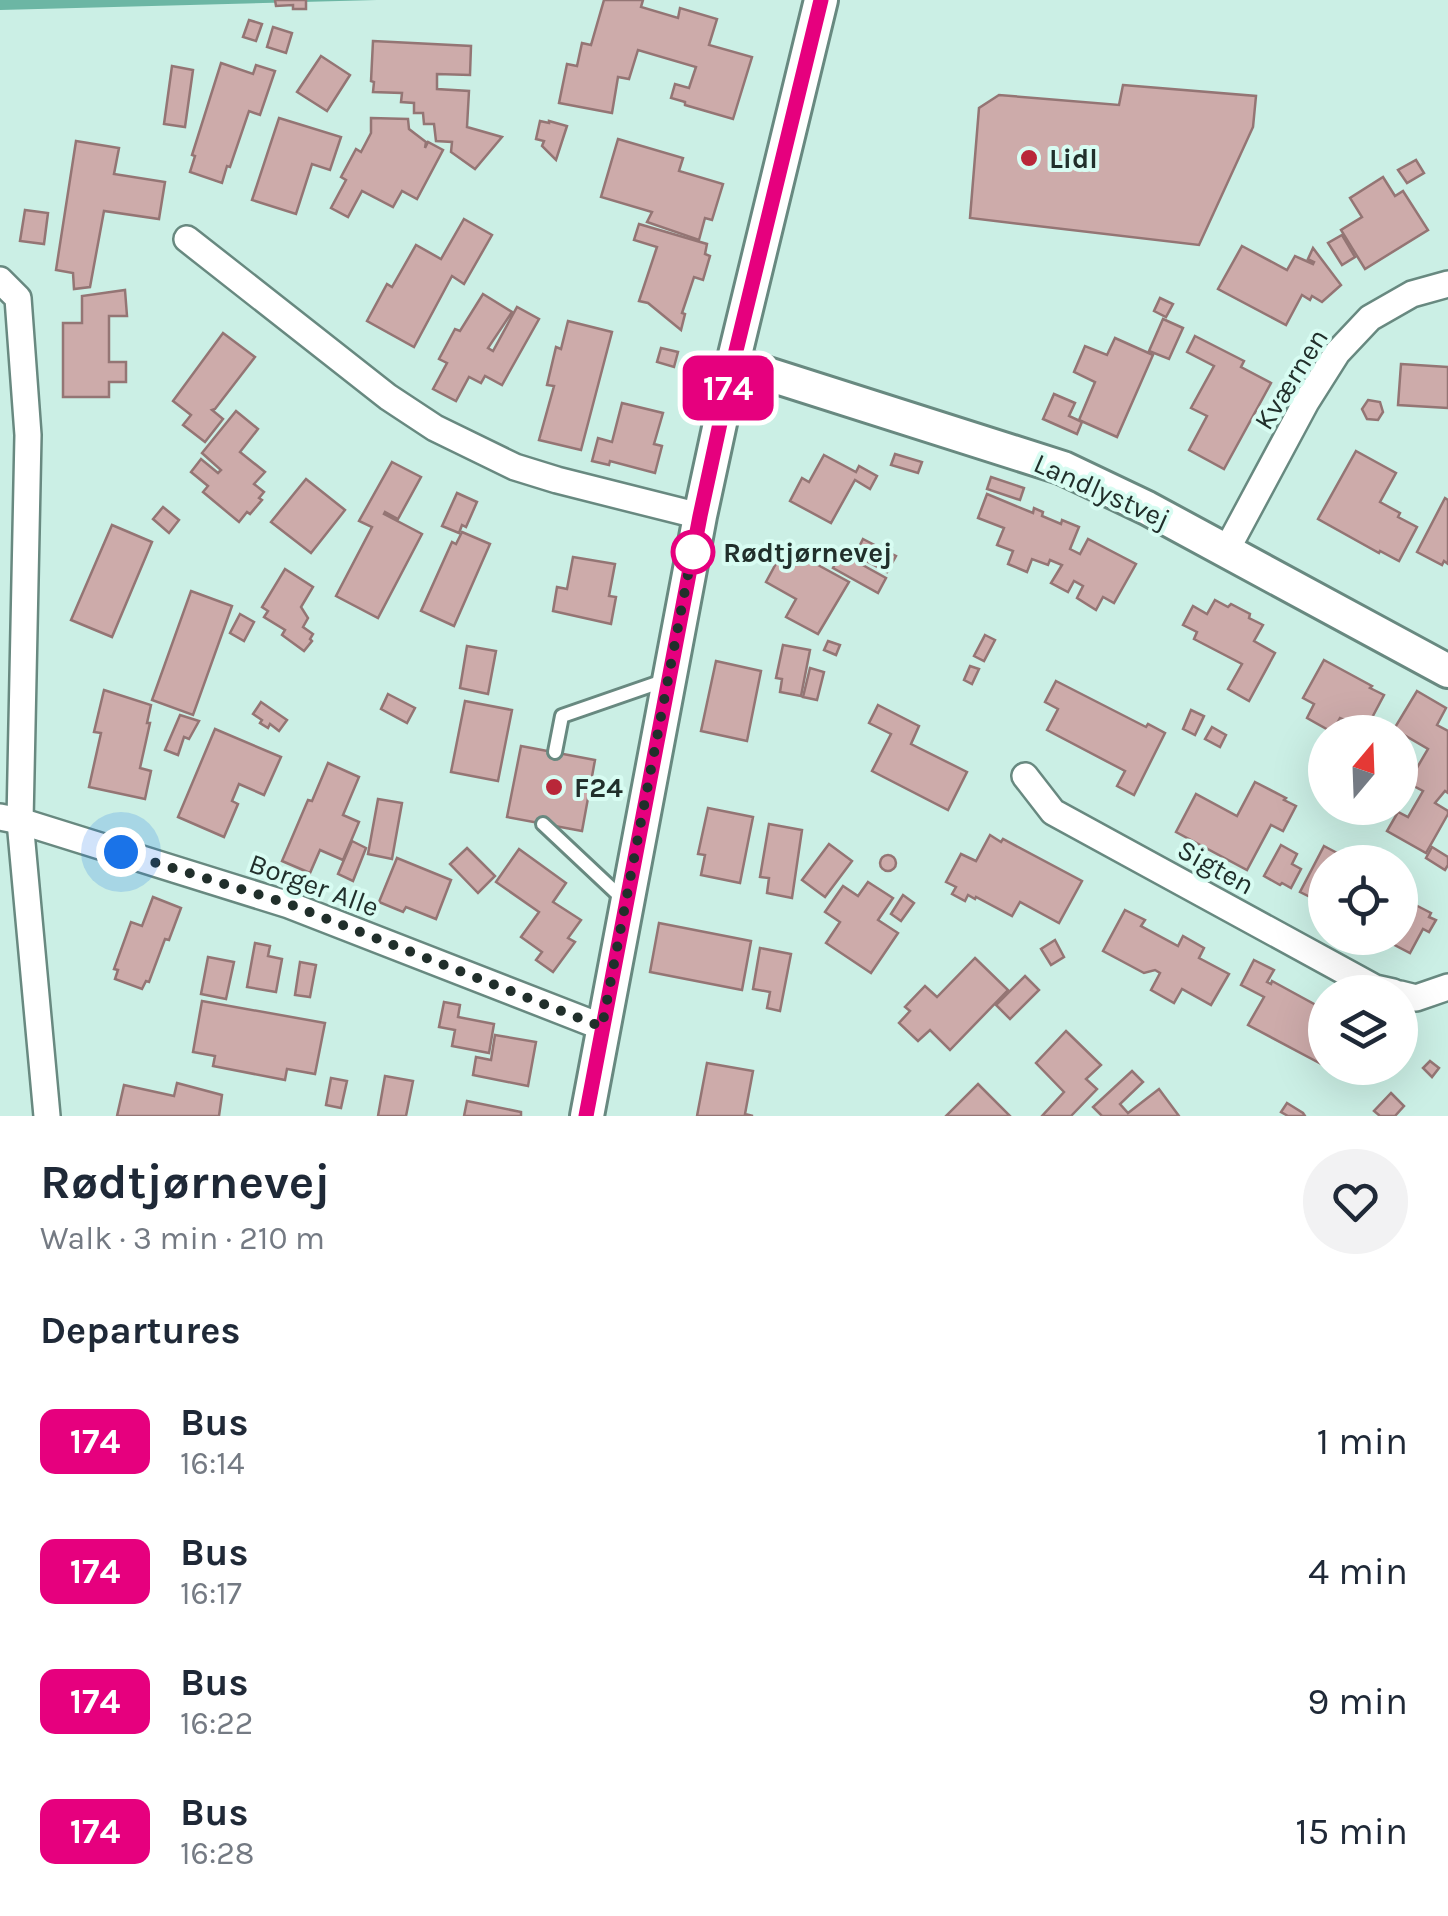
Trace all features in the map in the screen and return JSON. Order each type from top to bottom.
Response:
[{"type":"street","points":[[586,1116],[700,516],[821,0]]},
{"type":"street","points":[[187,239],[388,397],[434,428],[515,467],[700,516]]},
{"type":"street","points":[[0,280],[18,298],[28,435],[10,819],[47,1116]]},
{"type":"street","name":"Kværnen","points":[[1226,551],[1306,402],[1337,353],[1370,318],[1412,294],[1448,284]]},
{"type":"street","name":"Landlystvej","points":[[733,363],[1063,468],[1148,508],[1448,671]]},
{"type":"street","name":"Sigten","points":[[1025,776],[1053,812],[1351,975]]},
{"type":"street","name":"Borger Alle","points":[[10,819],[289,904],[602,1027]]},
{"type":"street","name":"Sigten","points":[[1418,997],[1448,986]]},
{"type":"lane","points":[[555,752],[562,716],[668,679]]},
{"type":"lane","points":[[542,824],[625,902]]},
{"type":"green space","points":[[0,0],[377,0],[0,10]]},
{"type":"building","points":[[275,0],[306,0],[306,9],[276,6]]},
{"type":"building","points":[[604,0],[643,0],[641,7],[678,18],[680,8],[717,19],[709,45],[752,57],[733,119],[671,98],[675,84],[689,88],[696,67],[638,50],[629,79],[618,77],[612,113],[559,103],[567,64],[577,66],[582,43],[591,45]]},
{"type":"building","points":[[249,20],[262,24],[256,41],[243,37]]},
{"type":"building","points":[[273,27],[292,33],[286,53],[267,47]]},
{"type":"building","points":[[373,41],[471,46],[470,75],[437,74],[437,89],[469,91],[467,127],[502,137],[475,169],[451,152],[452,142],[436,141],[434,124],[424,124],[423,113],[414,113],[414,103],[401,102],[402,93],[373,92]]},
{"type":"building","points":[[321,56],[350,75],[327,111],[297,92]]},
{"type":"building","points":[[221,63],[253,74],[256,65],[275,71],[260,115],[249,111],[222,183],[190,172]]},
{"type":"building","points":[[172,66],[193,70],[185,127],[164,124]]},
{"type":"building","points":[[1123,85],[1256,96],[1253,127],[1199,245],[970,218],[979,108],[999,95],[1119,105]]},
{"type":"building","points":[[279,118],[341,137],[330,170],[312,164],[296,214],[252,200]]},
{"type":"building","points":[[371,118],[408,119],[409,129],[426,142],[425,148],[428,142],[443,150],[417,199],[402,191],[393,207],[362,191],[348,217],[331,208],[346,180],[341,177],[356,149],[361,152],[371,133]]},
{"type":"building","points":[[540,121],[567,126],[556,160],[542,146],[544,141],[536,139]]},
{"type":"building","points":[[618,139],[683,158],[679,171],[723,184],[712,220],[705,218],[699,240],[647,222],[652,212],[601,197]]},
{"type":"building","points":[[76,141],[119,148],[114,174],[165,182],[159,219],[104,211],[90,287],[74,289],[73,273],[56,270]]},
{"type":"building","points":[[1416,160],[1424,173],[1407,183],[1398,170]]},
{"type":"building","points":[[1383,177],[1395,196],[1403,191],[1428,230],[1365,269],[1341,230],[1362,217],[1350,198]]},
{"type":"building","points":[[25,210],[48,213],[44,244],[20,241]]},
{"type":"building","points":[[464,219],[492,235],[464,284],[452,276],[414,347],[367,321],[387,284],[392,287],[416,245],[441,259]]},
{"type":"building","points":[[639,224],[707,244],[705,254],[710,256],[703,280],[694,277],[682,313],[685,314],[681,330],[648,303],[639,301],[657,247],[634,240]]},
{"type":"building","points":[[1342,235],[1355,257],[1342,265],[1328,243]]},
{"type":"building","points":[[1242,246],[1287,270],[1295,256],[1313,264],[1308,259],[1313,248],[1341,285],[1322,302],[1302,295],[1286,325],[1218,289]]},
{"type":"building","points":[[125,290],[127,316],[109,316],[109,362],[126,362],[126,382],[109,382],[109,397],[63,397],[63,323],[82,323],[82,296]]},
{"type":"building","points":[[483,294],[512,312],[488,348],[493,351],[517,307],[539,319],[502,385],[485,376],[481,383],[469,377],[456,401],[433,389],[447,363],[439,359],[455,329],[460,331]]},
{"type":"building","points":[[1160,298],[1173,304],[1166,317],[1154,311]]},
{"type":"building","points":[[1163,319],[1183,328],[1169,359],[1149,351]]},
{"type":"building","points":[[568,321],[612,332],[581,450],[539,440],[554,386],[547,385],[556,347],[561,349]]},
{"type":"building","points":[[223,333],[255,357],[212,410],[223,419],[205,442],[183,425],[191,415],[173,401]]},
{"type":"building","points":[[1195,336],[1244,361],[1241,367],[1271,383],[1224,469],[1189,450],[1207,416],[1191,408],[1214,366],[1187,352]]},
{"type":"building","points":[[1115,338],[1153,355],[1117,437],[1079,420],[1095,382],[1074,372],[1085,346],[1107,355]]},
{"type":"building","points":[[661,348],[678,352],[674,367],[657,362]]},
{"type":"building","points":[[1401,364],[1448,367],[1448,408],[1398,405]]},
{"type":"building","points":[[1054,394],[1075,403],[1069,416],[1082,422],[1077,434],[1043,419]]},
{"type":"building","points":[[1368,400],[1380,402],[1383,412],[1378,420],[1367,419],[1362,409]]},
{"type":"building","points":[[622,403],[663,413],[654,444],[662,446],[655,473],[610,461],[609,465],[592,461],[598,438],[612,442]]},
{"type":"building","points":[[236,411],[258,429],[240,452],[265,472],[254,484],[264,492],[259,498],[262,500],[239,522],[203,492],[208,486],[191,472],[201,459],[218,473],[221,470],[202,453]]},
{"type":"building","points":[[1356,451],[1396,473],[1380,502],[1417,527],[1399,561],[1318,519]]},
{"type":"building","points":[[895,454],[922,462],[918,473],[891,465]]},
{"type":"building","points":[[824,455],[856,472],[859,466],[877,476],[870,489],[855,480],[831,523],[790,501],[802,478],[809,482]]},
{"type":"building","points":[[392,462],[421,477],[398,519],[384,514],[422,534],[378,618],[336,596],[372,527],[359,521]]},
{"type":"building","points":[[991,477],[1024,488],[1020,500],[987,489]]},
{"type":"building","points":[[306,479],[345,510],[311,553],[271,522]]},
{"type":"building","points":[[457,493],[477,502],[466,527],[462,525],[459,533],[442,526]]},
{"type":"building","points":[[987,494],[1033,513],[1034,508],[1061,524],[1062,520],[1079,527],[1070,549],[1080,554],[1088,539],[1136,564],[1114,603],[1103,597],[1096,610],[1077,598],[1083,586],[1074,581],[1068,592],[1051,583],[1062,565],[1050,560],[1048,565],[1032,559],[1027,572],[1008,564],[1013,551],[997,545],[1004,528],[978,518]]},
{"type":"building","points":[[1445,498],[1448,564],[1444,561],[1442,565],[1417,552]]},
{"type":"building","points":[[163,507],[179,520],[169,533],[153,519]]},
{"type":"building","points":[[112,525],[152,542],[112,637],[71,620]]},
{"type":"building","points":[[462,532],[490,544],[454,626],[421,611],[452,542],[456,544]]},
{"type":"building","points":[[863,539],[896,556],[887,572],[855,555]]},
{"type":"building","points":[[785,547],[849,582],[818,634],[786,617],[796,599],[766,582]]},
{"type":"building","points":[[841,553],[886,578],[878,593],[833,568]]},
{"type":"building","points":[[573,557],[615,564],[609,596],[616,597],[611,624],[553,611],[557,587],[567,589]]},
{"type":"building","points":[[285,569],[313,587],[301,607],[308,618],[303,627],[313,634],[304,651],[282,635],[285,630],[264,617],[268,611],[262,607]]},
{"type":"building","points":[[191,591],[232,606],[193,715],[152,700]]},
{"type":"building","points":[[1215,600],[1228,607],[1231,604],[1263,625],[1254,641],[1275,653],[1249,701],[1228,689],[1242,664],[1194,639],[1197,632],[1183,625],[1193,606],[1207,614]]},
{"type":"building","points":[[240,614],[254,622],[244,641],[230,633]]},
{"type":"building","points":[[985,635],[995,640],[984,661],[974,656]]},
{"type":"building","points":[[828,641],[840,645],[836,655],[824,650]]},
{"type":"building","points":[[783,645],[810,650],[801,696],[780,692],[782,679],[776,678]]},
{"type":"building","points":[[467,646],[496,651],[488,694],[460,688]]},
{"type":"building","points":[[1324,660],[1384,695],[1373,715],[1308,715],[1314,704],[1303,698]]},
{"type":"building","points":[[716,661],[761,671],[747,741],[701,731]]},
{"type":"building","points":[[970,666],[979,669],[972,684],[964,680]]},
{"type":"building","points":[[810,668],[824,672],[817,700],[803,697]]},
{"type":"building","points":[[1056,681],[1165,733],[1134,795],[1117,786],[1125,771],[1047,730],[1058,709],[1045,702]]},
{"type":"building","points":[[104,690],[151,705],[140,768],[151,771],[145,799],[89,787],[101,733],[94,732]]},
{"type":"building","points":[[1417,691],[1446,708],[1437,725],[1448,731],[1448,793],[1445,791],[1435,803],[1448,814],[1426,853],[1418,845],[1387,831],[1390,825],[1418,825],[1418,800],[1423,791],[1418,788],[1418,766],[1428,749],[1418,743],[1418,715],[1402,715]]},
{"type":"building","points":[[388,694],[415,708],[407,723],[381,709]]},
{"type":"building","points":[[465,701],[512,710],[498,781],[451,772]]},
{"type":"building","points":[[261,702],[287,720],[279,731],[260,723],[262,720],[253,714]]},
{"type":"building","points":[[878,705],[919,726],[911,744],[967,772],[948,810],[872,771],[891,734],[869,723]]},
{"type":"building","points":[[1191,710],[1204,716],[1195,735],[1183,729]]},
{"type":"building","points":[[180,715],[199,721],[189,739],[184,737],[178,755],[165,750]]},
{"type":"building","points":[[1212,727],[1226,735],[1220,747],[1205,739]]},
{"type":"building","points":[[215,729],[281,757],[264,795],[239,784],[232,801],[238,804],[224,837],[178,817]]},
{"type":"building","points":[[521,746],[595,760],[582,831],[507,817]]},
{"type":"building","points":[[328,763],[359,777],[343,815],[359,822],[343,860],[320,850],[310,873],[282,861]]},
{"type":"building","points":[[1255,782],[1296,806],[1283,831],[1271,825],[1247,870],[1176,832],[1196,794],[1237,816]]},
{"type":"building","points":[[378,799],[402,803],[392,859],[368,854]]},
{"type":"building","points":[[708,808],[753,817],[740,883],[701,875],[705,855],[698,854]]},
{"type":"building","points":[[769,824],[802,830],[792,898],[767,893],[769,878],[760,877]]},
{"type":"building","points":[[990,835],[1082,881],[1059,923],[1020,902],[1012,916],[976,897],[968,895],[965,901],[952,894],[956,887],[946,882],[961,854],[976,861]]},
{"type":"building","points":[[352,841],[366,848],[353,881],[338,874]]},
{"type":"building","points":[[829,844],[852,861],[825,897],[802,880]]},
{"type":"building","points":[[1281,845],[1297,854],[1292,864],[1301,869],[1291,888],[1264,876]]},
{"type":"building","points":[[1432,847],[1448,857],[1445,870],[1426,858]]},
{"type":"building","points":[[467,848],[495,876],[478,893],[450,864]]},
{"type":"building","points":[[519,849],[566,883],[553,902],[581,920],[568,938],[575,942],[553,972],[536,960],[542,952],[521,937],[539,912],[496,882]]},
{"type":"building","points":[[888,855],[896,863],[888,871],[880,863]]},
{"type":"building","points":[[397,858],[451,880],[436,919],[379,902]]},
{"type":"building","points":[[1308,877],[1308,896],[1300,892]]},
{"type":"building","points":[[868,882],[893,898],[878,920],[898,933],[871,973],[826,943],[840,922],[825,912],[843,886],[858,896]]},
{"type":"building","points":[[903,895],[914,903],[901,921],[891,914]]},
{"type":"building","points":[[153,897],[181,908],[149,982],[142,989],[115,979],[118,970],[114,969],[131,922],[142,926]]},
{"type":"building","points":[[1418,906],[1436,920],[1429,932],[1423,929],[1418,938]]},
{"type":"building","points":[[1125,910],[1145,920],[1141,926],[1178,946],[1183,936],[1204,948],[1199,958],[1229,974],[1211,1005],[1182,989],[1174,1003],[1151,990],[1160,973],[1144,973],[1103,951]]},
{"type":"building","points":[[659,923],[751,941],[742,990],[650,972]]},
{"type":"building","points":[[1055,940],[1064,957],[1051,965],[1041,949]]},
{"type":"building","points":[[255,943],[270,946],[268,956],[282,959],[276,992],[247,987]]},
{"type":"building","points":[[760,948],[791,954],[780,1011],[767,1008],[770,992],[753,989]]},
{"type":"building","points":[[208,957],[234,962],[226,999],[201,994]]},
{"type":"building","points":[[975,958],[1008,990],[950,1050],[930,1030],[918,1041],[899,1023],[910,1011],[905,1007],[925,986],[937,997]]},
{"type":"building","points":[[1254,960],[1274,970],[1267,982],[1308,1001],[1308,1057],[1248,1025],[1264,997],[1241,985]]},
{"type":"building","points":[[300,962],[316,965],[310,997],[295,995]]},
{"type":"building","points":[[1025,976],[1039,990],[1010,1019],[996,1005]]},
{"type":"building","points":[[202,1001],[325,1023],[315,1074],[287,1069],[285,1080],[213,1066],[215,1056],[193,1052]]},
{"type":"building","points":[[444,1002],[460,1005],[458,1017],[494,1024],[489,1053],[452,1046],[455,1030],[439,1027]]},
{"type":"building","points":[[1066,1031],[1101,1065],[1086,1079],[1097,1089],[1071,1116],[1042,1116],[1064,1092],[1036,1063]]},
{"type":"building","points":[[495,1035],[536,1042],[528,1086],[473,1075],[476,1057],[491,1060]]},
{"type":"building","points":[[1430,1061],[1439,1068],[1432,1077],[1423,1068]]},
{"type":"building","points":[[707,1063],[753,1071],[745,1114],[753,1116],[697,1116]]},
{"type":"building","points":[[1132,1071],[1143,1082],[1120,1104],[1128,1113],[1159,1089],[1179,1116],[1102,1116],[1093,1107]]},
{"type":"building","points":[[385,1076],[413,1081],[406,1116],[378,1116]]},
{"type":"building","points":[[331,1078],[347,1081],[341,1108],[326,1105]]},
{"type":"building","points":[[177,1083],[222,1095],[219,1116],[117,1116],[124,1085],[174,1096]]},
{"type":"building","points":[[978,1084],[1010,1116],[946,1116]]},
{"type":"building","points":[[1391,1093],[1404,1106],[1395,1116],[1380,1116],[1374,1111]]},
{"type":"building","points":[[467,1101],[521,1112],[521,1116],[464,1116]]},
{"type":"building","points":[[1287,1103],[1303,1113],[1305,1116],[1281,1112]]},
{"type":"bus line","name":"174","points":[[586,1116],[700,516],[821,0]]},
{"type":"place","name":"Lidl","points":[[1029,158]]},
{"type":"place","name":"Rødtjørnevej","points":[[693,552]]},
{"type":"place","name":"F24","points":[[554,787]]},
{"type":"route","points":[[121,852],[289,904],[602,1027],[693,548],[693,552]]}]
